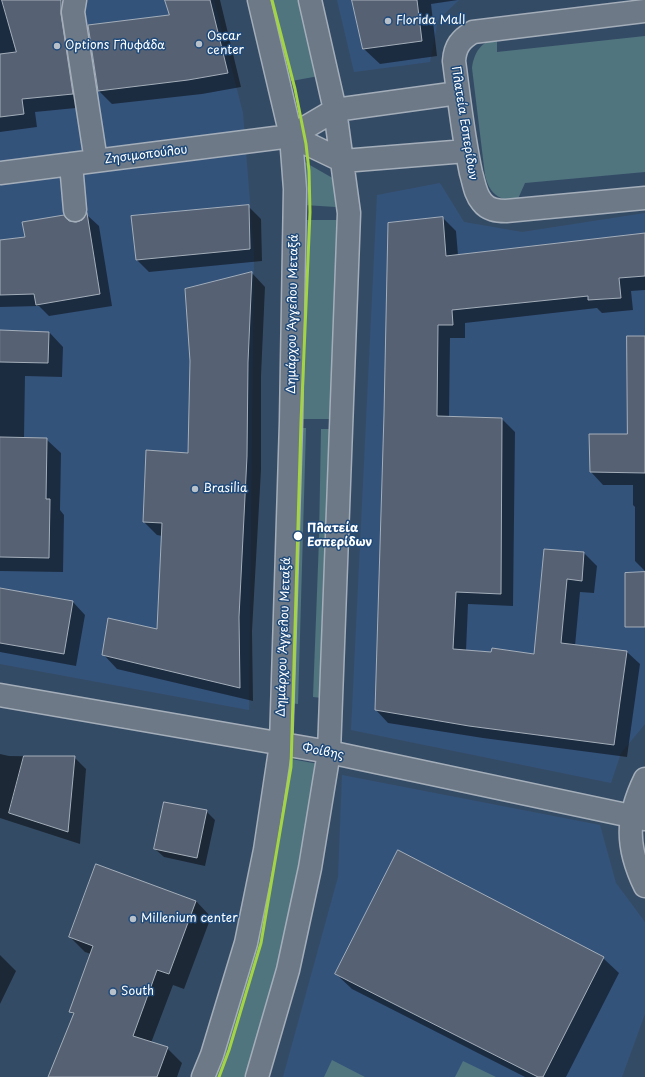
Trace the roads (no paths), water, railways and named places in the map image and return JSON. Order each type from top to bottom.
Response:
[{"type":"street","points":[[75,0],[73,12],[96,161]]},
{"type":"street","name":"Δημάρχου Άγγελου Μεταξά","points":[[203,1077],[212,1055],[246,943],[265,850],[281,744],[295,189],[291,136],[259,0]]},
{"type":"street","points":[[257,1077],[288,970],[310,868],[329,752],[349,213],[335,110],[310,0]]},
{"type":"street","name":"Πλατεία Εσπερίδων","points":[[645,11],[473,32],[465,36],[459,43],[455,51],[454,60],[466,151],[476,194],[488,208],[497,211],[645,198]]},
{"type":"street","name":"Ζησιμοπούλου","points":[[0,174],[291,136],[335,110],[458,93]]},
{"type":"street","points":[[291,136],[343,162],[466,151]]},
{"type":"street","points":[[71,164],[75,210]]},
{"type":"street","name":"Φοίβης","points":[[0,695],[329,752],[638,817]]},
{"type":"street","points":[[645,779],[637,797],[638,817],[630,834],[632,853],[645,886]]},
{"type":"place","name":"Florida Mall","points":[[388,21]]},
{"type":"place","name":"Oscar center","points":[[199,44]]},
{"type":"place","name":"Options Γλυφάδα","points":[[57,46]]},
{"type":"place","name":"Brasilia","points":[[195,489]]},
{"type":"place","name":"Πλατεία Εσπερίδων","points":[[298,536]]},
{"type":"place","name":"Millenium center","points":[[133,919]]},
{"type":"place","name":"South","points":[[113,992]]}]
